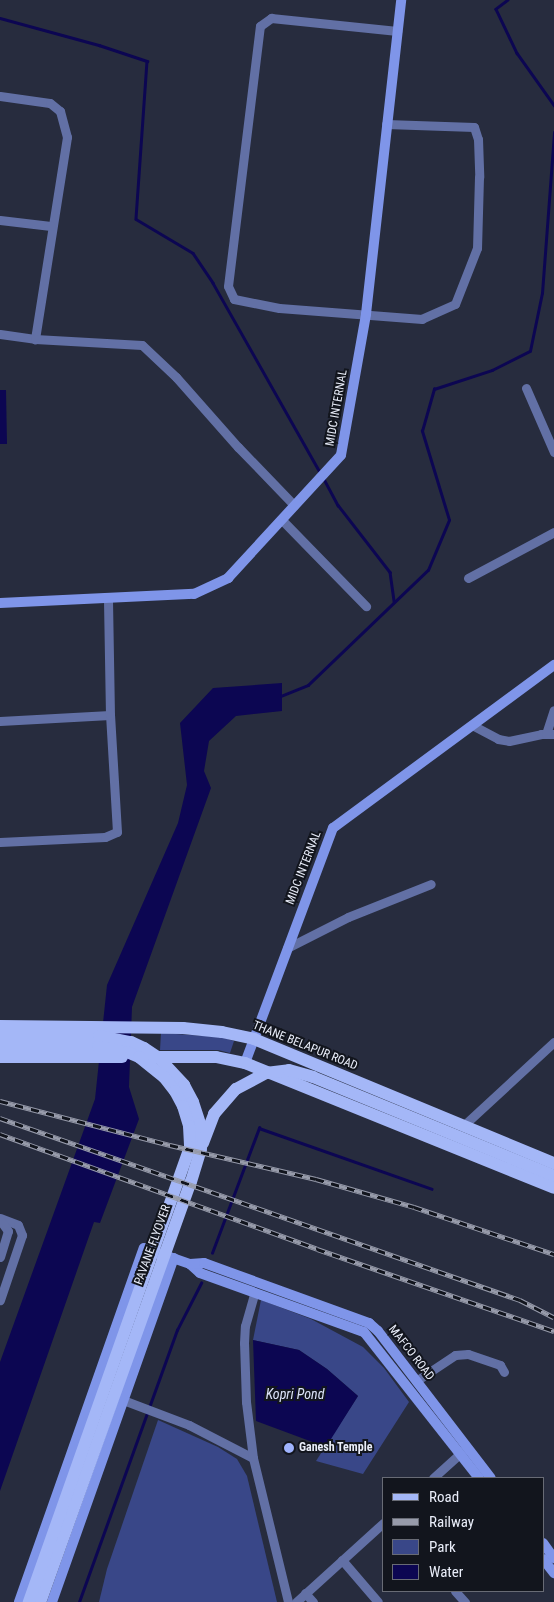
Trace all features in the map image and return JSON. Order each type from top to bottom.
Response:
[{"type":"main road","name":"MIDC INTERNAL","points":[[0,603],[194,594],[228,578],[341,455],[366,314],[401,0]]},
{"type":"main road","name":"MIDC INTERNAL","points":[[245,1063],[333,828],[554,665]]},
{"type":"main road","name":"THANE BELAPUR ROAD","points":[[0,1026],[135,1026],[222,1032],[254,1039],[554,1163]]},
{"type":"main road","name":"PAVANE FLYOVER","points":[[0,1036],[99,1036],[130,1042],[144,1048],[165,1064],[184,1085],[193,1102],[200,1124],[201,1149],[40,1602]]},
{"type":"main road","name":"PAVANE FLYOVER","points":[[0,1047],[98,1047],[127,1052],[139,1057],[164,1077],[175,1091],[183,1106],[189,1126],[190,1147],[29,1602]]},
{"type":"main road","points":[[0,1057],[216,1057],[245,1063],[554,1188]]},
{"type":"main road","points":[[201,1149],[214,1114],[236,1089],[266,1074],[289,1070],[313,1077],[554,1176]]},
{"type":"main road","name":"MAFCO ROAD","points":[[19,1602],[144,1248],[190,1264],[200,1273],[364,1332],[464,1451],[490,1477]]},
{"type":"main road","points":[[52,1602],[174,1258]]},
{"type":"main road","name":"MAFCO ROAD","points":[[190,1264],[204,1263],[369,1323],[378,1331],[416,1381],[479,1477]]},
{"type":"main road","points":[[544,1544],[554,1558]]},
{"type":"main road","points":[[544,1560],[554,1573]]},
{"type":"street","points":[[386,124],[474,127],[478,139],[480,177],[476,248],[455,304],[422,318],[279,308],[234,299],[228,286],[260,26],[271,18],[397,31]]},
{"type":"street","points":[[0,96],[50,103],[60,111],[67,137],[34,339]]},
{"type":"street","points":[[0,220],[51,226]]},
{"type":"street","points":[[0,334],[34,339],[142,345],[176,377],[238,447],[294,505]]},
{"type":"street","points":[[526,388],[554,452]]},
{"type":"street","points":[[281,519],[366,606]]},
{"type":"street","points":[[468,578],[554,532]]},
{"type":"street","points":[[0,842],[105,837],[117,832],[110,715],[108,598]]},
{"type":"street","points":[[472,725],[498,739],[509,741],[550,734],[554,710]]},
{"type":"street","points":[[0,721],[110,715]]},
{"type":"street","points":[[288,948],[348,917],[431,884]]},
{"type":"street","points":[[463,1126],[554,1042]]},
{"type":"street","points":[[0,1219],[8,1231],[0,1257]]},
{"type":"street","points":[[0,1219],[18,1225],[22,1235],[0,1300]]},
{"type":"street","points":[[255,1292],[245,1326],[246,1402],[252,1458],[288,1602]]},
{"type":"street","points":[[416,1381],[455,1355],[468,1354],[500,1365],[504,1372]]},
{"type":"street","points":[[123,1400],[158,1411],[252,1458]]},
{"type":"street","points":[[434,1477],[464,1451]]},
{"type":"street","points":[[296,1602],[382,1524]]},
{"type":"street","points":[[342,1560],[378,1602]]},
{"type":"street","points":[[456,1592],[465,1602]]},
{"type":"street","points":[[305,1593],[313,1602]]},
{"type":"green space","points":[[161,1033],[221,1037],[234,1041],[230,1053],[218,1050],[160,1050]]},
{"type":"green space","points":[[261,1300],[311,1319],[363,1347],[384,1368],[409,1402],[363,1474],[316,1461],[358,1396],[327,1369],[299,1350],[253,1340]]},
{"type":"green space","points":[[158,1420],[218,1447],[237,1459],[247,1476],[277,1602],[99,1602],[107,1569]]},
{"type":"water","points":[[0,390],[6,390],[7,444],[0,444]]},
{"type":"water","points":[[282,683],[282,711],[236,716],[209,741],[204,771],[211,788],[132,1007],[129,1087],[139,1119],[100,1223],[94,1222],[0,1491],[0,1362],[95,1099],[107,985],[178,823],[187,785],[180,723],[213,688]]},
{"type":"water","name":"Kopri Pond","points":[[253,1340],[299,1350],[327,1369],[358,1396],[326,1447],[256,1421]]},
{"type":"waterway","points":[[508,0],[496,9],[517,53],[554,105]]},
{"type":"waterway","points":[[0,18],[99,45],[147,61],[136,219],[193,253],[213,283],[321,474]]},
{"type":"waterway","points":[[281,696],[308,685],[428,570],[449,520],[422,431],[434,389],[492,370],[530,351],[542,293],[554,132]]},
{"type":"waterway","points":[[324,479],[338,505],[390,572],[394,602]]},
{"type":"waterway","points":[[212,1253],[259,1128],[432,1189]]},
{"type":"waterway","points":[[79,1602],[177,1330],[201,1283]]},
{"type":"railway","points":[[0,1101],[170,1145],[316,1179],[414,1207],[554,1254]]},
{"type":"railway","points":[[0,1118],[520,1300],[554,1317]]},
{"type":"railway","points":[[0,1134],[317,1249],[554,1331]]},
{"type":"place","name":"Ganesh Temple","points":[[289,1448]]}]
